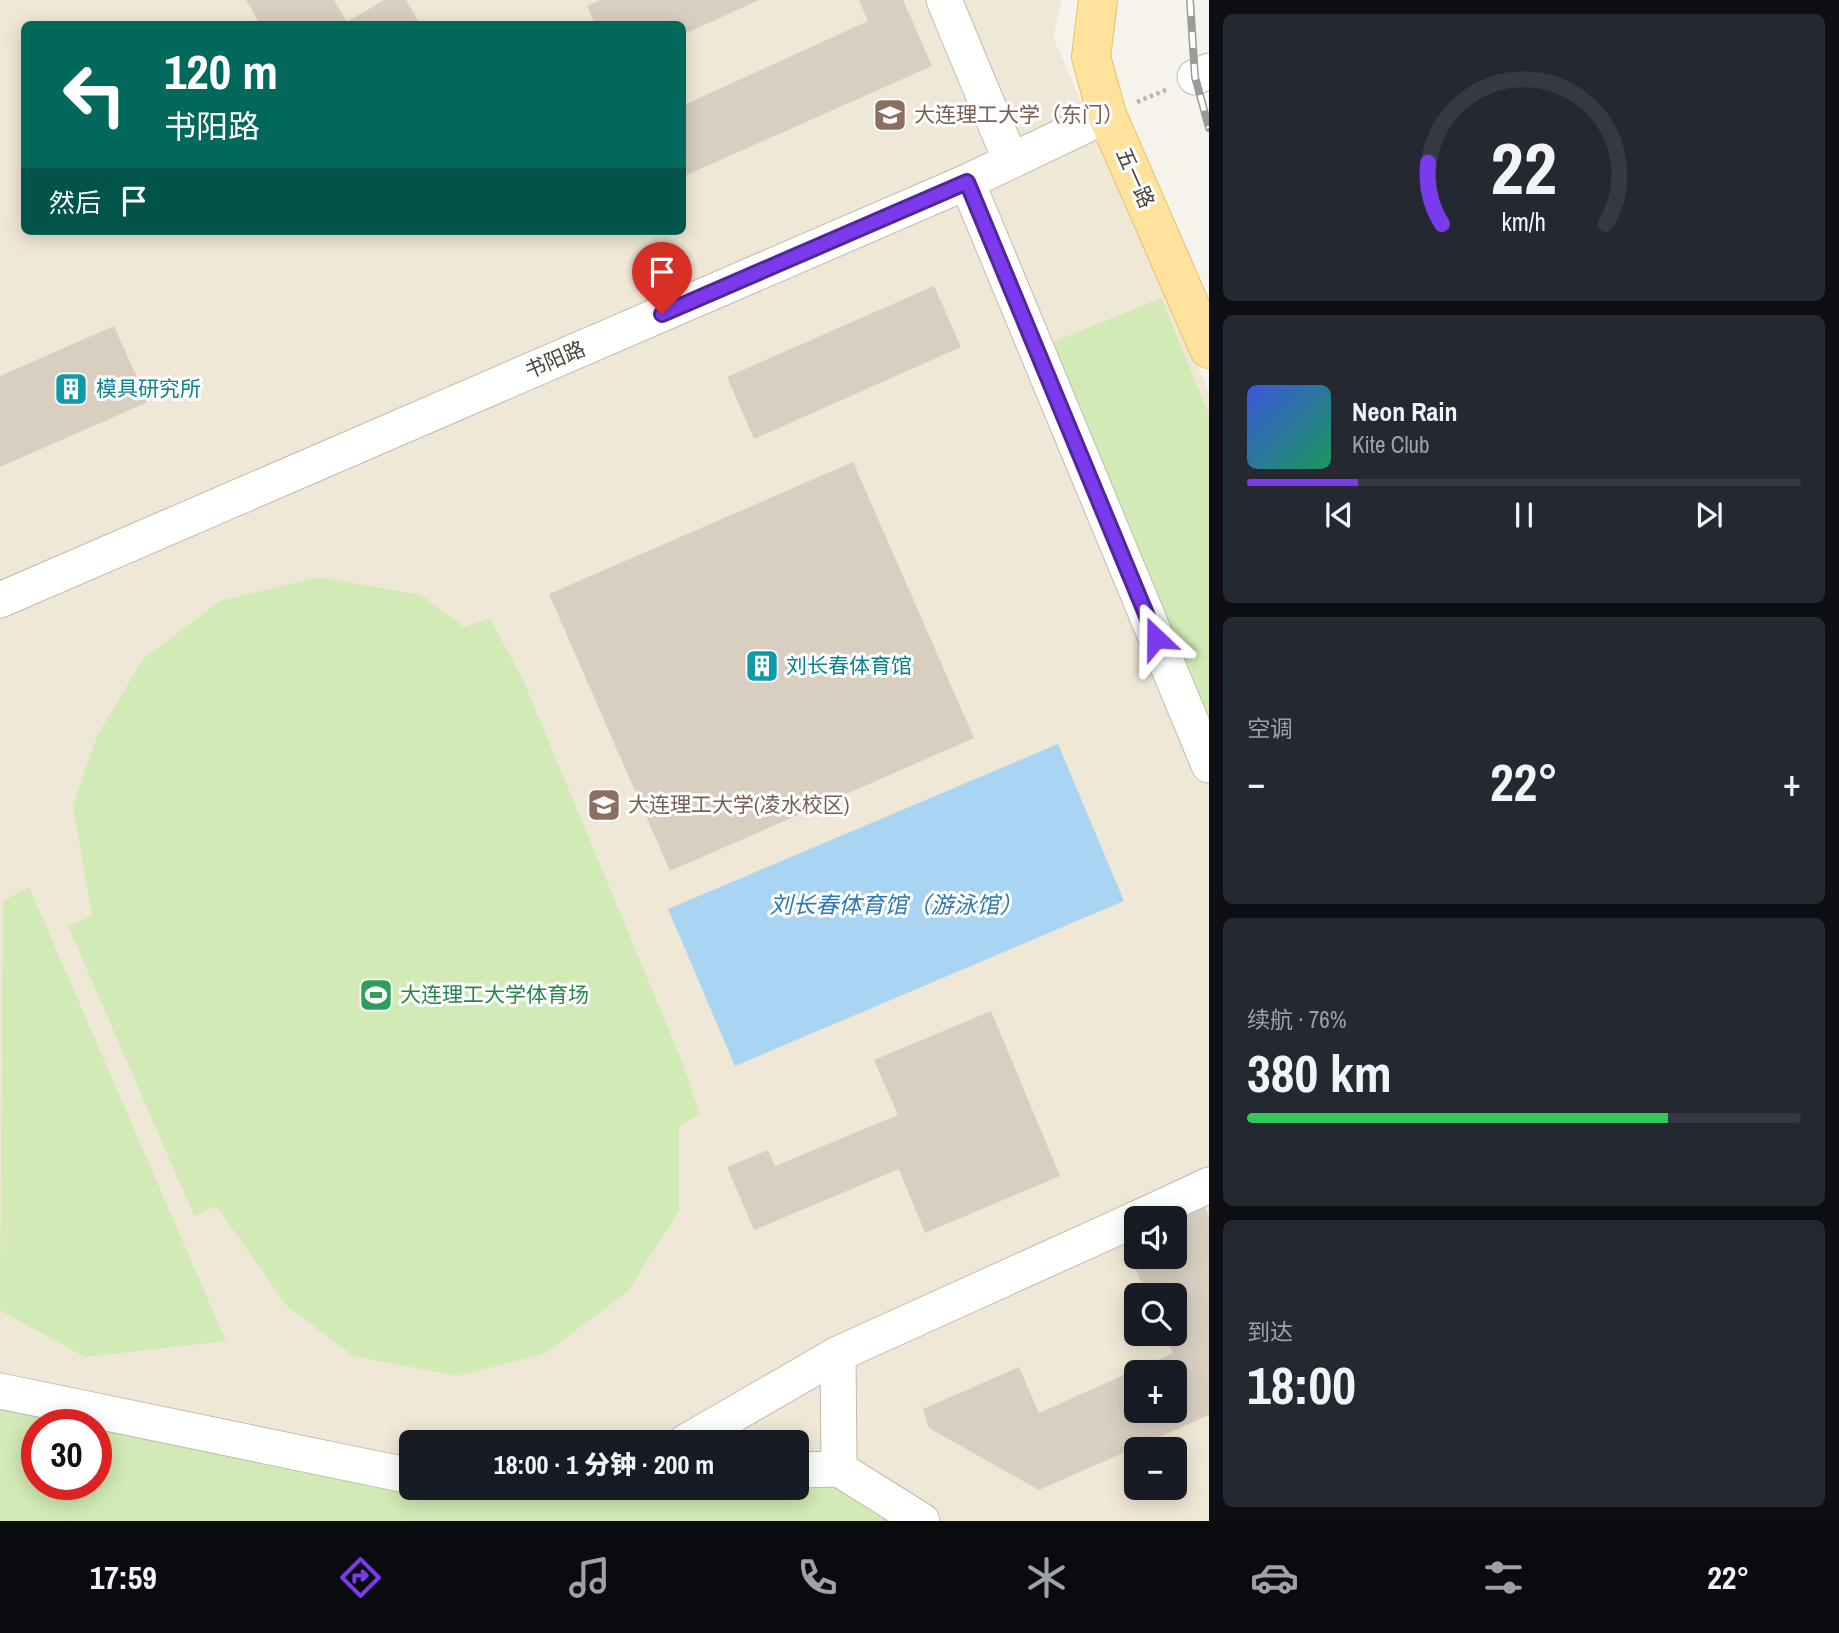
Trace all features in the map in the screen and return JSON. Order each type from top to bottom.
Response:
[{"type":"main road","name":"五一路","points":[[1098,0],[1091,57],[1107,115],[1209,349]]},
{"type":"street","points":[[944,0],[1010,159]]},
{"type":"street","name":"书阳路","points":[[0,600],[967,182],[1010,159],[1107,115]]},
{"type":"street","points":[[967,182],[1209,765]]},
{"type":"street","points":[[1163,1206],[1209,1185]]},
{"type":"street","points":[[707,1430],[838,1354],[1124,1224]]},
{"type":"street","points":[[838,1354],[839,1469]]},
{"type":"street","points":[[0,1391],[399,1474]]},
{"type":"street","points":[[809,1470],[839,1469],[922,1521]]},
{"type":"path","points":[[1107,115],[1202,74]]},
{"type":"shaded area","name":"大连理工大学(凌水校区)","points":[[0,0],[1062,0],[1053,37],[1209,393],[1209,1521],[0,1521]]},
{"type":"green space","points":[[1161,298],[1209,415],[1209,726],[1051,343]]},
{"type":"green space","name":"大连理工大学体育场","points":[[319,577],[421,595],[464,627],[490,618],[524,682],[683,1064],[700,1114],[679,1126],[679,1211],[628,1291],[546,1353],[458,1376],[353,1356],[287,1306],[216,1206],[194,1216],[68,926],[92,916],[73,806],[97,736],[143,659],[220,601]]},
{"type":"green space","points":[[29,887],[226,1341],[85,1357],[0,1310],[3,901]]},
{"type":"green space","points":[[0,1391],[76,1409],[21,1409],[21,1500],[112,1500],[112,1417],[399,1485],[399,1500],[809,1500],[809,1475],[919,1521],[0,1521]]},
{"type":"water","name":"刘长春体育馆（游泳馆）","points":[[1058,744],[1124,901],[735,1066],[668,909]]},
{"type":"building","points":[[246,0],[334,0],[346,21],[258,21]]},
{"type":"building","points":[[384,0],[406,0],[418,21],[349,21]]},
{"type":"building","points":[[600,0],[759,0],[686,33],[686,21],[594,21],[587,6]]},
{"type":"building","points":[[859,0],[903,0],[932,66],[686,175],[686,104],[868,21]]},
{"type":"building","points":[[934,286],[961,347],[754,439],[727,377]]},
{"type":"building","name":"模具研究所","points":[[114,326],[148,402],[0,467],[0,376]]},
{"type":"building","name":"刘长春体育馆","points":[[853,462],[974,738],[670,871],[549,594]]},
{"type":"building","points":[[991,1011],[1060,1176],[925,1233],[899,1169],[754,1230],[727,1167],[768,1150],[775,1166],[898,1115],[874,1060]]},
{"type":"building","points":[[1203,1203],[1209,1216],[1209,1415],[1159,1437],[1124,1437],[1124,1452],[1039,1490],[929,1428],[923,1409],[1019,1367],[1039,1413],[1124,1375],[1124,1423],[1187,1423],[1187,1360],[1157,1360],[1173,1353],[1170,1346],[1187,1346],[1187,1283],[1142,1283],[1135,1269],[1187,1269],[1187,1211]]},
{"type":"railway","points":[[1190,0],[1195,77],[1209,128]]},
{"type":"place","name":"大连理工大学（东门）","points":[[890,115]]},
{"type":"place","name":"模具研究所","points":[[71,389]]},
{"type":"place","name":"刘长春体育馆","points":[[762,666]]},
{"type":"place","name":"大连理工大学(凌水校区)","points":[[604,805]]},
{"type":"place","name":"大连理工大学体育场","points":[[376,995]]},
{"type":"route","points":[[662,314],[967,182],[1156,638]]}]
